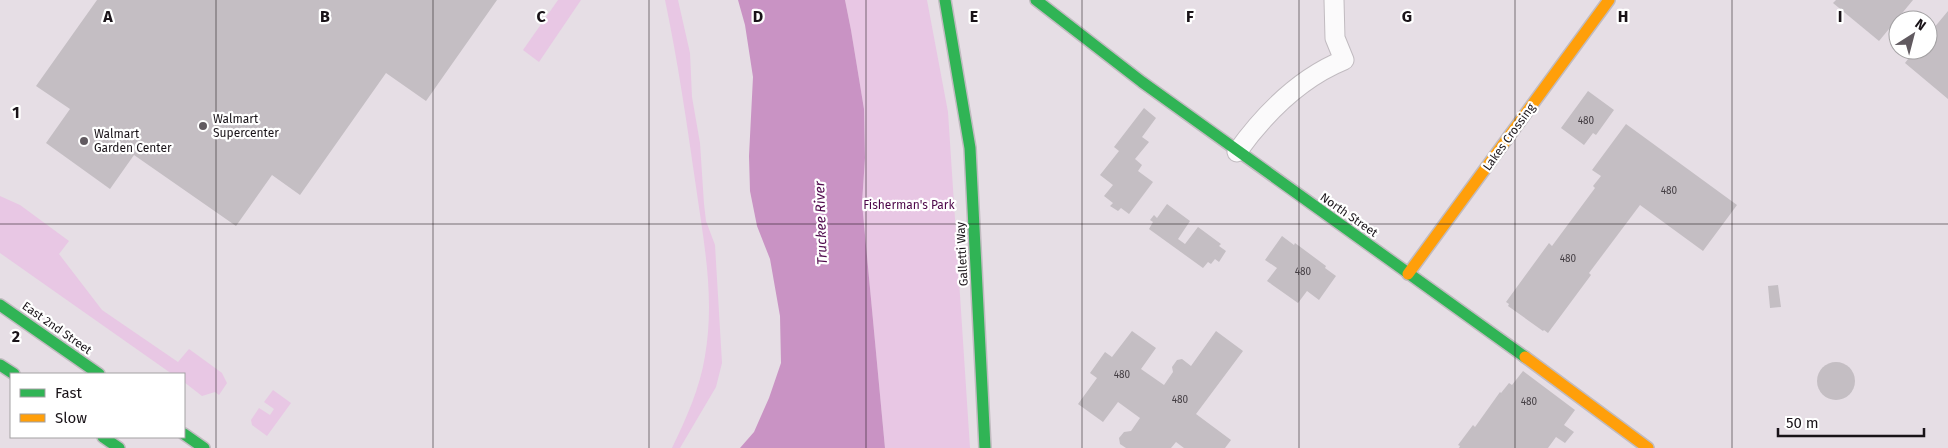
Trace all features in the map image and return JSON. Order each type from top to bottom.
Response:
[{"type":"street","name":"Galletti Way","points":[[945,0],[970,148],[982,406],[986,448]]},
{"type":"street","name":"North Street","points":[[1036,0],[1237,152],[1511,347],[1648,448]]},
{"type":"street","points":[[1237,152],[1282,99],[1326,67],[1344,60],[1335,38],[1334,0]]},
{"type":"street","name":"Lakes Crossing","points":[[1408,274],[1609,0]]},
{"type":"street","name":"East 2nd Street","points":[[0,305],[98,373]]},
{"type":"street","points":[[0,364],[13,373]]},
{"type":"street","points":[[185,435],[204,448]]},
{"type":"street","points":[[104,438],[119,448]]},
{"type":"green space","points":[[558,0],[581,0],[539,62],[523,50]]},
{"type":"green space","points":[[665,0],[678,0],[690,53],[692,97],[700,143],[706,221],[715,245],[722,363],[716,387],[680,448],[672,448],[692,403],[703,368],[708,334],[709,292],[705,250],[689,140]]},
{"type":"green space","name":"Fisherman's Park","points":[[845,0],[927,0],[948,112],[970,448],[885,448],[862,203],[865,158],[864,109]]},
{"type":"green space","points":[[0,196],[20,205],[69,241],[59,254],[102,310],[178,362],[189,349],[222,373],[227,383],[219,395],[215,392],[202,396],[185,383],[185,373],[171,373],[0,253]]},
{"type":"green space","points":[[273,390],[291,403],[267,436],[252,425],[251,420],[259,408],[270,415],[274,409],[264,402]]},
{"type":"water","name":"Truckee River","points":[[738,0],[845,0],[864,109],[865,158],[862,203],[885,448],[740,448],[754,432],[769,398],[781,363],[780,316],[770,259],[757,226],[750,191],[749,156],[753,77],[745,25]]},
{"type":"building","name":"Walmart Supercenter","points":[[97,0],[497,0],[426,101],[386,73],[300,195],[272,175],[236,226],[134,155],[110,189],[46,143],[70,109],[36,86]]},
{"type":"building","points":[[1836,0],[1913,0],[1905,10],[1888,10],[1888,30],[1879,41],[1833,3]]},
{"type":"building","points":[[1948,11],[1948,99],[1905,63],[1907,60],[1938,60],[1938,23]]},
{"type":"building","points":[[1588,91],[1614,110],[1596,135],[1593,133],[1584,145],[1561,128]]},
{"type":"building","points":[[1144,108],[1156,118],[1142,137],[1149,142],[1135,159],[1142,165],[1138,171],[1153,182],[1129,214],[1121,208],[1118,211],[1110,206],[1113,203],[1104,196],[1113,185],[1100,175],[1119,151],[1114,147]]},
{"type":"building","points":[[1626,124],[1737,205],[1703,251],[1640,205],[1589,273],[1591,275],[1548,333],[1508,306],[1509,304],[1506,302],[1549,243],[1552,246],[1595,188],[1593,186],[1601,176],[1592,170]]},
{"type":"building","points":[[1167,204],[1190,221],[1178,239],[1185,244],[1198,227],[1221,244],[1219,246],[1226,251],[1219,262],[1215,259],[1211,264],[1208,262],[1203,268],[1149,229],[1153,222],[1150,220],[1154,215],[1157,218]]},
{"type":"building","points":[[1282,236],[1294,245],[1295,243],[1326,266],[1325,268],[1336,276],[1319,300],[1307,291],[1298,303],[1267,281],[1277,268],[1265,260]]},
{"type":"building","points":[[1778,285],[1781,307],[1770,308],[1768,286]]},
{"type":"building","points":[[1132,331],[1156,348],[1141,369],[1164,385],[1173,372],[1172,367],[1177,360],[1182,359],[1191,366],[1216,331],[1243,351],[1196,414],[1231,440],[1225,448],[1184,448],[1176,442],[1171,448],[1126,448],[1120,444],[1119,438],[1124,432],[1131,431],[1140,418],[1118,402],[1103,422],[1078,404],[1097,378],[1090,373],[1105,352],[1112,357]]},
{"type":"building","points":[[1836,362],[1849,368],[1855,381],[1849,394],[1836,400],[1823,394],[1817,381],[1823,368]]},
{"type":"building","points":[[1523,371],[1575,410],[1564,425],[1574,432],[1565,443],[1556,437],[1548,448],[1459,448],[1460,446],[1458,445],[1473,425],[1475,427],[1500,392],[1509,383],[1512,385]]},
{"type":"traffic: fast","points":[[945,0],[970,148],[985,448]]},
{"type":"traffic: fast","points":[[1036,0],[1142,82],[1525,357]]},
{"type":"traffic: fast","points":[[0,305],[98,373]]},
{"type":"traffic: fast","points":[[0,365],[12,373]]},
{"type":"traffic: fast","points":[[185,435],[204,448]]},
{"type":"traffic: fast","points":[[104,438],[119,448]]},
{"type":"traffic: slow","points":[[1408,274],[1609,0]]},
{"type":"traffic: slow","points":[[1525,357],[1648,448]]},
{"type":"place","name":"Walmart Supercenter","points":[[203,126]]},
{"type":"place","name":"Walmart Garden Center","points":[[84,141]]}]
